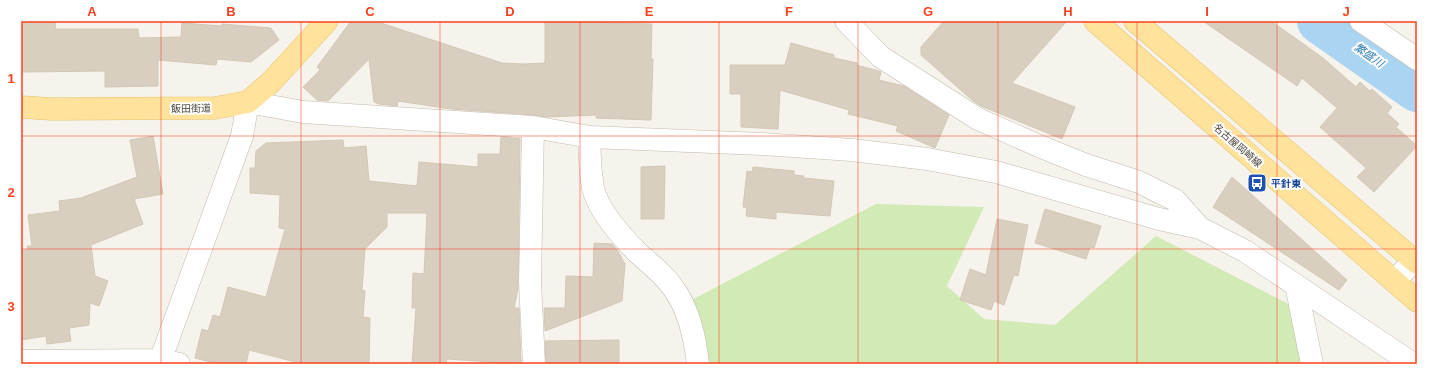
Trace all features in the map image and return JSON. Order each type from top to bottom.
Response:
[{"type":"main road","points":[[248,102],[271,82],[327,21]]},
{"type":"main road","name":"名古屋岡崎線","points":[[1095,21],[1417,301]]},
{"type":"main road","points":[[1135,21],[1416,260]]},
{"type":"main road","name":"飯田街道","points":[[21,107],[52,109],[215,108],[248,102]]},
{"type":"street","points":[[846,21],[881,58],[978,119],[1086,165],[1139,182],[1175,200],[1200,228]]},
{"type":"street","points":[[1374,24],[1417,59]]},
{"type":"street","points":[[21,360],[167,363],[242,136],[248,102],[303,112],[533,127],[590,137],[762,144],[852,150],[927,159],[996,172],[1159,219],[1200,228],[1245,251],[1413,364]]},
{"type":"street","points":[[533,127],[530,282],[534,364]]},
{"type":"street","points":[[590,137],[589,162],[594,190],[608,219],[637,252],[655,268],[676,291],[687,312],[696,346],[698,364]]},
{"type":"street","points":[[1394,281],[1416,260]]},
{"type":"street","points":[[1296,285],[1312,364]]},
{"type":"green space","points":[[876,204],[984,207],[947,286],[984,319],[1055,325],[1156,236],[1300,310],[1313,364],[697,364],[674,309]]},
{"type":"building","points":[[21,21],[56,21],[55,29],[138,29],[139,38],[181,37],[182,23],[222,26],[222,24],[271,28],[279,40],[251,62],[217,59],[216,65],[158,60],[158,86],[105,87],[105,71],[21,72]]},
{"type":"building","points":[[351,21],[375,21],[502,63],[523,64],[545,63],[545,21],[606,21],[606,23],[652,24],[651,59],[653,59],[651,120],[596,118],[596,115],[547,117],[451,109],[398,101],[397,106],[379,104],[374,102],[369,59],[328,101],[317,100],[303,87],[320,70],[317,67]]},
{"type":"building","points":[[944,21],[1067,21],[1012,83],[1075,107],[1062,139],[981,106],[972,100],[921,55],[921,47]]},
{"type":"building","points":[[1203,21],[1271,21],[1323,58],[1356,87],[1360,82],[1370,91],[1372,89],[1392,107],[1387,113],[1399,124],[1396,127],[1417,146],[1374,192],[1357,177],[1366,168],[1320,127],[1337,108],[1302,78],[1297,86]]},
{"type":"building","points":[[791,43],[834,55],[834,58],[857,63],[856,65],[879,71],[881,72],[879,80],[904,86],[949,115],[935,148],[896,131],[898,126],[848,114],[849,110],[780,90],[778,129],[741,127],[741,94],[730,94],[730,65],[785,65]]},
{"type":"building","points":[[153,136],[163,194],[134,199],[143,224],[91,245],[95,276],[108,281],[99,306],[90,303],[89,325],[69,328],[71,341],[47,344],[46,336],[21,340],[21,250],[28,250],[27,246],[32,246],[28,215],[60,211],[59,201],[81,198],[137,177],[130,140]]},
{"type":"building","points":[[501,137],[520,139],[518,289],[514,308],[519,308],[521,364],[447,359],[446,364],[412,364],[416,308],[412,308],[413,273],[424,274],[427,213],[387,213],[387,227],[365,249],[362,290],[365,291],[363,317],[370,318],[369,364],[303,364],[249,350],[246,364],[218,364],[195,358],[202,329],[208,331],[213,315],[220,317],[228,287],[266,297],[285,229],[279,228],[280,195],[250,193],[250,168],[255,168],[256,151],[266,143],[343,140],[344,148],[366,146],[369,181],[417,186],[419,162],[478,167],[478,154],[500,154]]},
{"type":"building","points":[[665,166],[664,219],[641,219],[641,167]]},
{"type":"building","points":[[753,167],[794,171],[794,175],[804,176],[803,178],[834,181],[830,216],[776,212],[776,219],[746,216],[747,208],[743,207],[747,171],[752,172]]},
{"type":"building","points":[[1232,177],[1347,280],[1339,290],[1213,207]]},
{"type":"building","points":[[1045,209],[1101,226],[1094,248],[1090,247],[1086,259],[1035,243]]},
{"type":"building","points":[[997,219],[1028,225],[1018,276],[1014,275],[1004,305],[994,301],[991,310],[960,300],[970,269],[986,275]]},
{"type":"building","points":[[594,243],[612,244],[618,251],[625,264],[622,301],[545,331],[544,308],[565,308],[566,276],[593,277]]},
{"type":"building","points":[[619,340],[619,364],[546,364],[545,341]]},
{"type":"waterway","name":"繁盛川","points":[[1320,21],[1417,89]]},
{"type":"place","name":"平針東","points":[[1257,183]]}]
